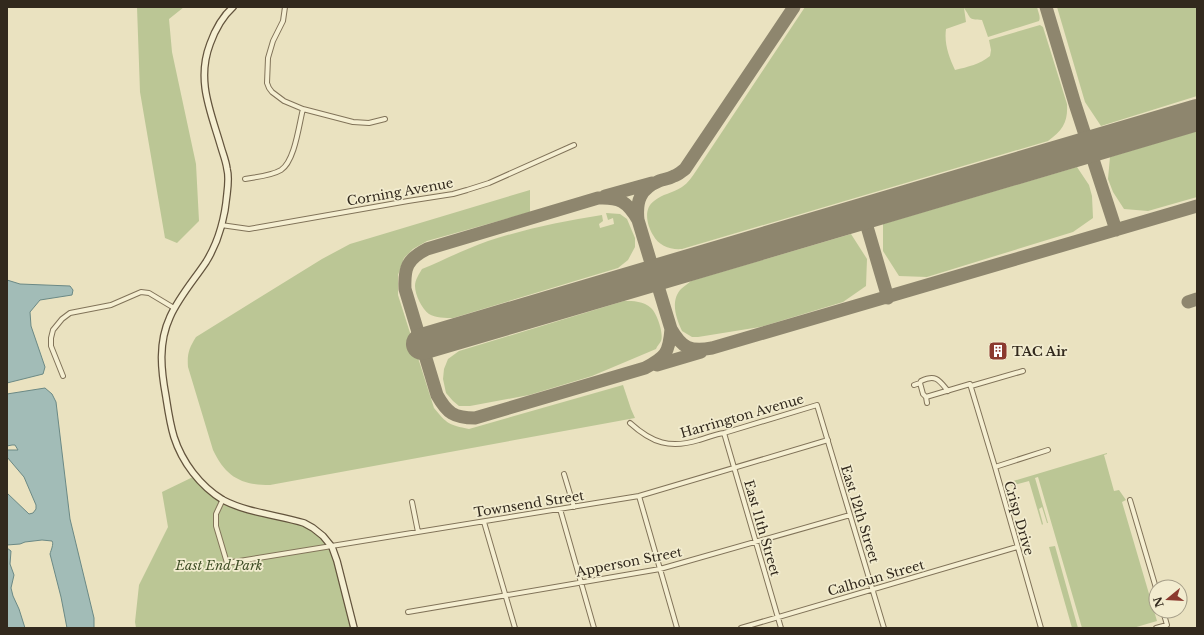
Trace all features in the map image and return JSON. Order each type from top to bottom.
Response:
[{"type":"main road","points":[[233,7],[213,35],[205,61],[204,78],[205,92],[228,169],[227,199],[218,239],[174,308],[163,338],[161,367],[174,436],[178,449],[195,476],[223,499],[251,510],[304,523],[313,528],[322,536],[332,547],[337,561],[354,628]]},
{"type":"street","points":[[285,7],[283,21],[273,41],[268,58],[267,83],[275,95],[284,101],[303,109],[357,123],[369,123],[385,119]]},
{"type":"street","points":[[244,179],[272,174],[284,167],[291,157],[303,109]]},
{"type":"street","name":"Corning Avenue","points":[[221,225],[249,229],[453,194],[489,183],[574,145]]},
{"type":"street","points":[[63,376],[51,346],[50,338],[53,330],[62,319],[70,313],[111,305],[141,292],[148,293],[174,308]]},
{"type":"street","points":[[926,397],[1023,371]]},
{"type":"street","points":[[914,384],[930,378],[936,378],[940,380],[948,391]]},
{"type":"street","points":[[920,383],[923,394],[926,397],[927,404]]},
{"type":"street","points":[[971,386],[994,467]]},
{"type":"street","name":"Harrington Avenue","points":[[630,422],[656,441],[681,445],[817,405]]},
{"type":"street","name":"East 12th Street","points":[[817,405],[884,628]]},
{"type":"street","name":"East 11th Street","points":[[724,433],[781,628]]},
{"type":"street","name":"Townsend Street","points":[[223,499],[216,514],[216,526],[227,564],[639,496],[828,440]]},
{"type":"street","name":"Crisp Drive","points":[[1041,628],[994,467],[1048,450]]},
{"type":"street","points":[[564,474],[574,507]]},
{"type":"street","points":[[639,496],[677,628]]},
{"type":"street","points":[[1130,500],[1153,579]]},
{"type":"street","points":[[412,502],[418,532]]},
{"type":"street","points":[[560,509],[594,628]]},
{"type":"street","name":"Apperson Street","points":[[408,612],[660,569],[850,515]]},
{"type":"street","points":[[484,522],[515,628]]},
{"type":"street","name":"Calhoun Street","points":[[741,628],[1017,547]]},
{"type":"street","points":[[1156,628],[1167,626]]},
{"type":"green space","points":[[137,7],[184,7],[169,19],[172,52],[196,164],[199,221],[177,243],[165,238],[140,92]]},
{"type":"green space","points":[[805,7],[1037,7],[1040,16],[1039,21],[988,37],[982,20],[970,18],[964,8],[966,22],[946,29],[948,50],[955,70],[965,68],[990,56],[991,50],[989,40],[1040,25],[1043,27],[1067,104],[1067,116],[1064,125],[1048,141],[682,249],[673,249],[662,245],[655,239],[649,227],[647,217],[648,208],[660,197],[675,191],[690,180]]},
{"type":"green space","points":[[1057,7],[1197,7],[1197,96],[1101,126],[1085,102]]},
{"type":"green space","points":[[1197,131],[1197,197],[1148,211],[1124,209],[1113,192],[1108,179],[1110,157]]},
{"type":"green space","points":[[1077,167],[1089,185],[1092,196],[1093,218],[1073,232],[927,277],[899,276],[883,251],[883,224]]},
{"type":"green space","points":[[530,190],[530,212],[427,241],[413,249],[404,258],[398,275],[398,295],[434,408],[449,423],[469,429],[623,385],[635,418],[270,485],[260,485],[243,481],[236,478],[223,467],[213,450],[188,367],[189,351],[196,337],[322,259],[350,244]]},
{"type":"green space","points":[[606,213],[620,214],[627,219],[635,238],[635,247],[628,260],[618,268],[453,318],[441,318],[431,315],[426,312],[419,302],[415,290],[415,284],[422,269],[488,241],[544,226],[602,215],[603,221],[599,224],[600,228],[614,224],[613,218],[608,220]]},
{"type":"green space","points":[[851,234],[867,259],[866,286],[843,302],[760,327],[698,337],[692,337],[682,331],[676,315],[675,304],[681,289],[691,281]]},
{"type":"green space","points":[[624,301],[635,301],[642,303],[648,306],[656,314],[662,338],[656,349],[592,376],[529,395],[470,406],[459,406],[446,393],[443,379],[444,369],[448,359],[459,351]]},
{"type":"green space","points":[[1107,453],[1104,455],[1114,491],[1119,490],[1126,500],[1122,502],[1148,590],[1148,619],[1156,619],[1157,621],[1133,628],[1082,628],[1038,477],[1035,478],[1048,523],[1042,507],[1039,509],[1042,525],[1029,481],[1011,486],[1010,482]]},
{"type":"green space","name":"East End Park","points":[[195,476],[223,499],[304,523],[332,547],[353,628],[136,628],[135,622],[139,585],[168,527],[162,492]]},
{"type":"green space","points":[[1055,546],[1078,628],[1072,628],[1049,547]]},
{"type":"water","points":[[7,280],[20,284],[70,286],[73,290],[72,295],[40,300],[30,312],[31,326],[45,367],[43,374],[7,383]]},
{"type":"water","points":[[45,388],[52,394],[56,402],[70,519],[94,618],[94,628],[67,628],[50,554],[53,545],[52,541],[42,540],[7,545],[7,493],[29,514],[33,513],[36,509],[36,505],[24,477],[7,457],[8,450],[18,450],[15,445],[7,446],[7,394]]},
{"type":"water","points":[[7,548],[11,551],[10,564],[14,575],[11,588],[25,628],[7,628]]},
{"type":"taxiway","points":[[794,7],[685,169],[678,174],[659,181],[647,188],[643,192],[639,201],[638,220],[671,329],[679,341],[687,347],[692,349],[712,348],[1197,206]]},
{"type":"taxiway","points":[[1046,7],[1075,104],[1116,230]]},
{"type":"taxiway","points":[[605,196],[652,183]]},
{"type":"taxiway","points":[[638,220],[626,204],[612,198],[598,198],[427,249],[415,257],[408,265],[406,270],[405,289],[437,395],[444,406],[452,413],[462,417],[475,418],[645,368],[658,361],[665,353],[669,344],[671,329]]},
{"type":"taxiway","points":[[863,213],[888,298]]},
{"type":"taxiway","points":[[1188,302],[1197,299]]},
{"type":"taxiway","points":[[657,365],[701,352]]},
{"type":"runway","points":[[422,344],[1197,115]]},
{"type":"place","name":"TAC Air","points":[[998,351]]}]
